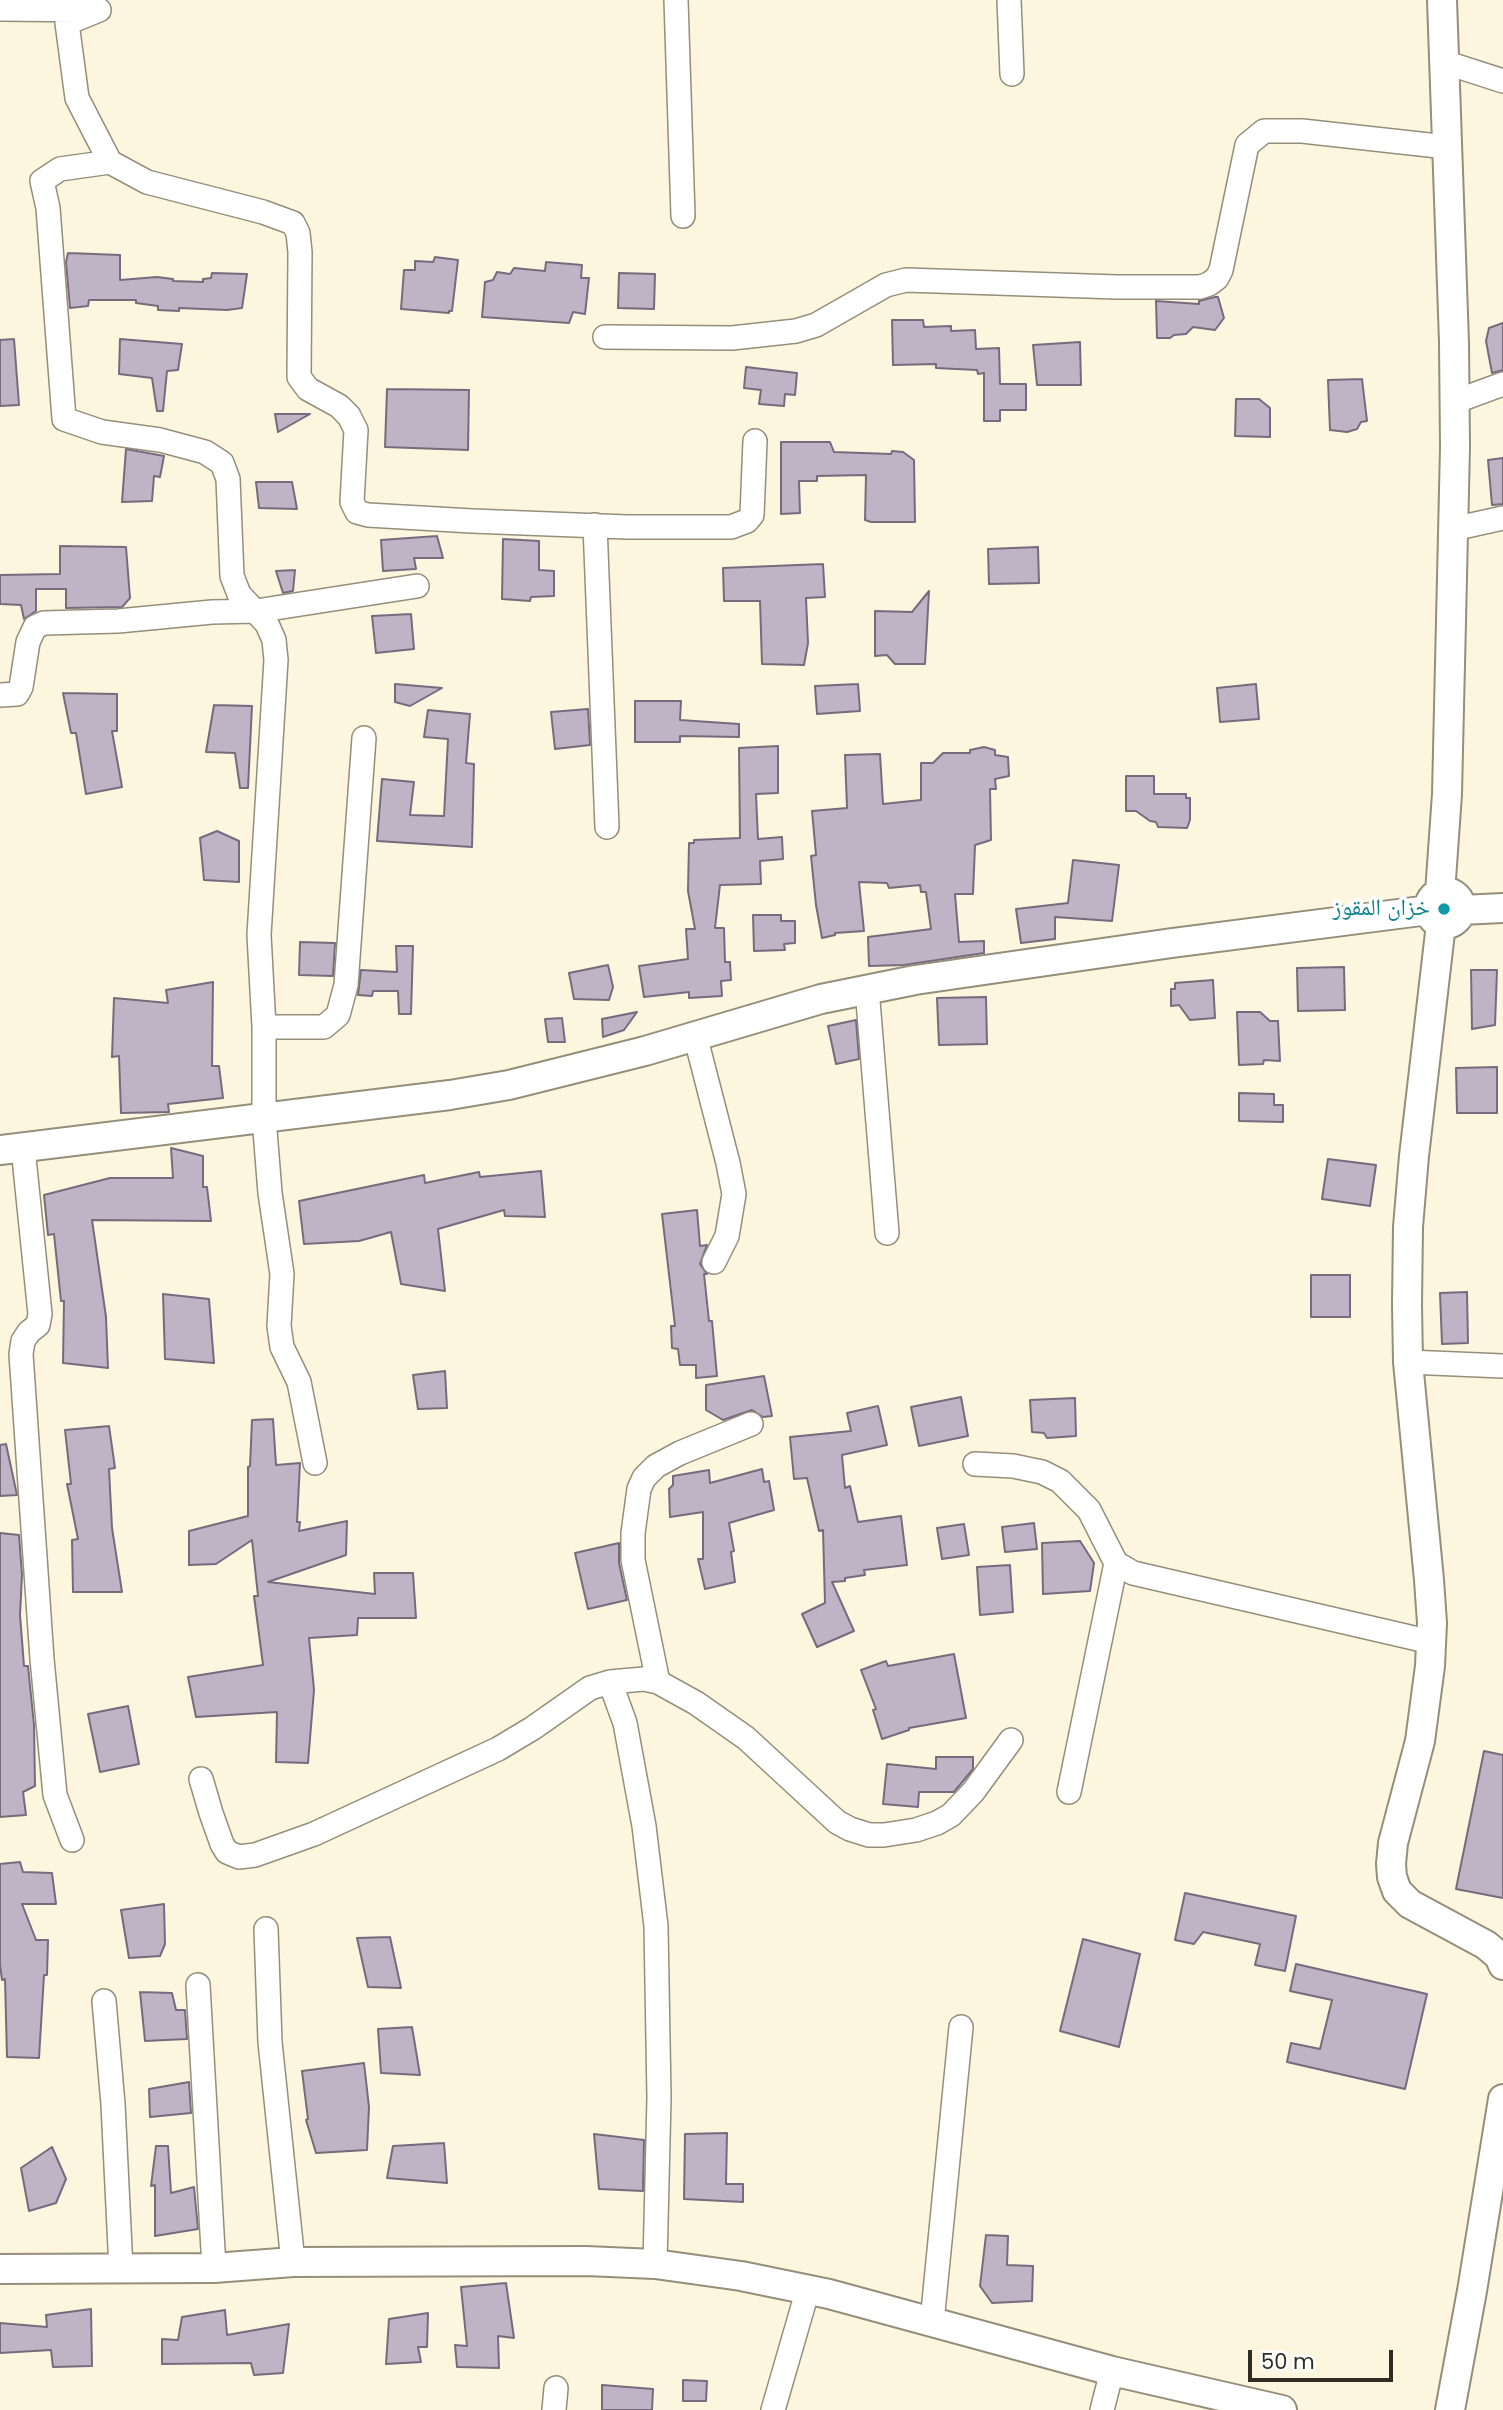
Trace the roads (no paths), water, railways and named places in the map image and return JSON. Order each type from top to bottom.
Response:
[{"type":"street","points":[[676,0],[683,216]]},
{"type":"street","points":[[1009,0],[1012,75]]},
{"type":"street","points":[[1442,0],[1454,402],[1447,794],[1443,909],[1424,1054],[1410,1203],[1408,1362],[1429,1580],[1431,1642],[1427,1701],[1420,1741],[1393,1843],[1391,1864],[1397,1891],[1410,1904],[1486,1945],[1499,1956],[1503,1965]]},
{"type":"street","points":[[0,9],[95,5]]},
{"type":"street","points":[[95,5],[67,23],[77,98],[110,162],[147,182],[263,212],[293,223],[298,233],[300,252],[299,377],[308,390],[339,406],[349,416],[356,430],[352,502],[356,512],[368,515],[595,525],[731,527],[747,521],[752,514],[755,441]]},
{"type":"street","points":[[1444,62],[1503,80]]},
{"type":"street","points":[[605,337],[732,338],[796,331],[816,325],[886,285],[906,280],[1200,287],[1217,278],[1221,270],[1247,145],[1264,131],[1302,131],[1447,147]]},
{"type":"street","points":[[110,162],[60,169],[42,181],[48,208],[64,419],[102,432],[160,440],[205,452],[222,464],[228,479],[232,576],[239,594],[267,624],[274,640],[276,660],[259,935],[264,1027],[264,1118],[270,1193],[282,1274],[279,1326],[282,1347],[299,1382],[315,1463]]},
{"type":"street","points":[[1454,402],[1503,384]]},
{"type":"street","points":[[1453,529],[1503,518]]},
{"type":"street","points":[[595,525],[607,827]]},
{"type":"street","points":[[0,695],[17,694],[21,687],[28,642],[35,627],[44,623],[118,621],[212,612],[257,611],[417,586]]},
{"type":"street","points":[[264,1027],[324,1027],[338,1015],[346,985],[364,738]]},
{"type":"street","points":[[72,1840],[55,1795],[40,1634],[21,1354],[23,1342],[29,1332],[38,1325],[40,1314],[11,1149],[450,1095],[509,1085],[569,1071],[821,999],[915,980],[1122,950],[1443,909],[1503,908]]},
{"type":"street","points":[[867,989],[887,1233]]},
{"type":"street","points":[[695,1035],[734,1194],[727,1236],[714,1262]]},
{"type":"street","points":[[1408,1362],[1503,1366]]},
{"type":"street","points":[[658,1682],[634,1560],[633,1533],[639,1489],[644,1478],[656,1466],[680,1453],[751,1424]]},
{"type":"street","points":[[975,1464],[1013,1466],[1042,1472],[1060,1481],[1089,1510],[1116,1563],[1133,1573],[1431,1642]]},
{"type":"street","points":[[1069,1792],[1116,1563]]},
{"type":"street","points":[[201,1779],[222,1844],[228,1852],[239,1857],[255,1855],[314,1834],[498,1749],[580,1694],[610,1682],[644,1679],[658,1682],[696,1703],[746,1738],[837,1822],[869,1835],[899,1835],[937,1823],[951,1815],[973,1792],[1011,1740]]},
{"type":"street","points":[[610,1682],[625,1723],[644,1826],[656,1926],[659,2098],[655,2263]]},
{"type":"street","points":[[265,1928],[270,2042],[293,2262]]},
{"type":"street","points":[[198,1985],[214,2268]]},
{"type":"street","points":[[104,2001],[113,2104],[121,2269]]},
{"type":"street","points":[[932,2322],[961,2027]]},
{"type":"street","points":[[1450,2410],[1495,2208],[1503,2099]]},
{"type":"street","points":[[0,2269],[214,2268],[293,2262],[655,2263],[808,2289],[1112,2371],[1282,2410]]},
{"type":"street","points":[[773,2410],[808,2289]]},
{"type":"street","points":[[1102,2410],[1112,2371]]},
{"type":"place","name":"خزان المقوز","points":[[1444,909]]}]
